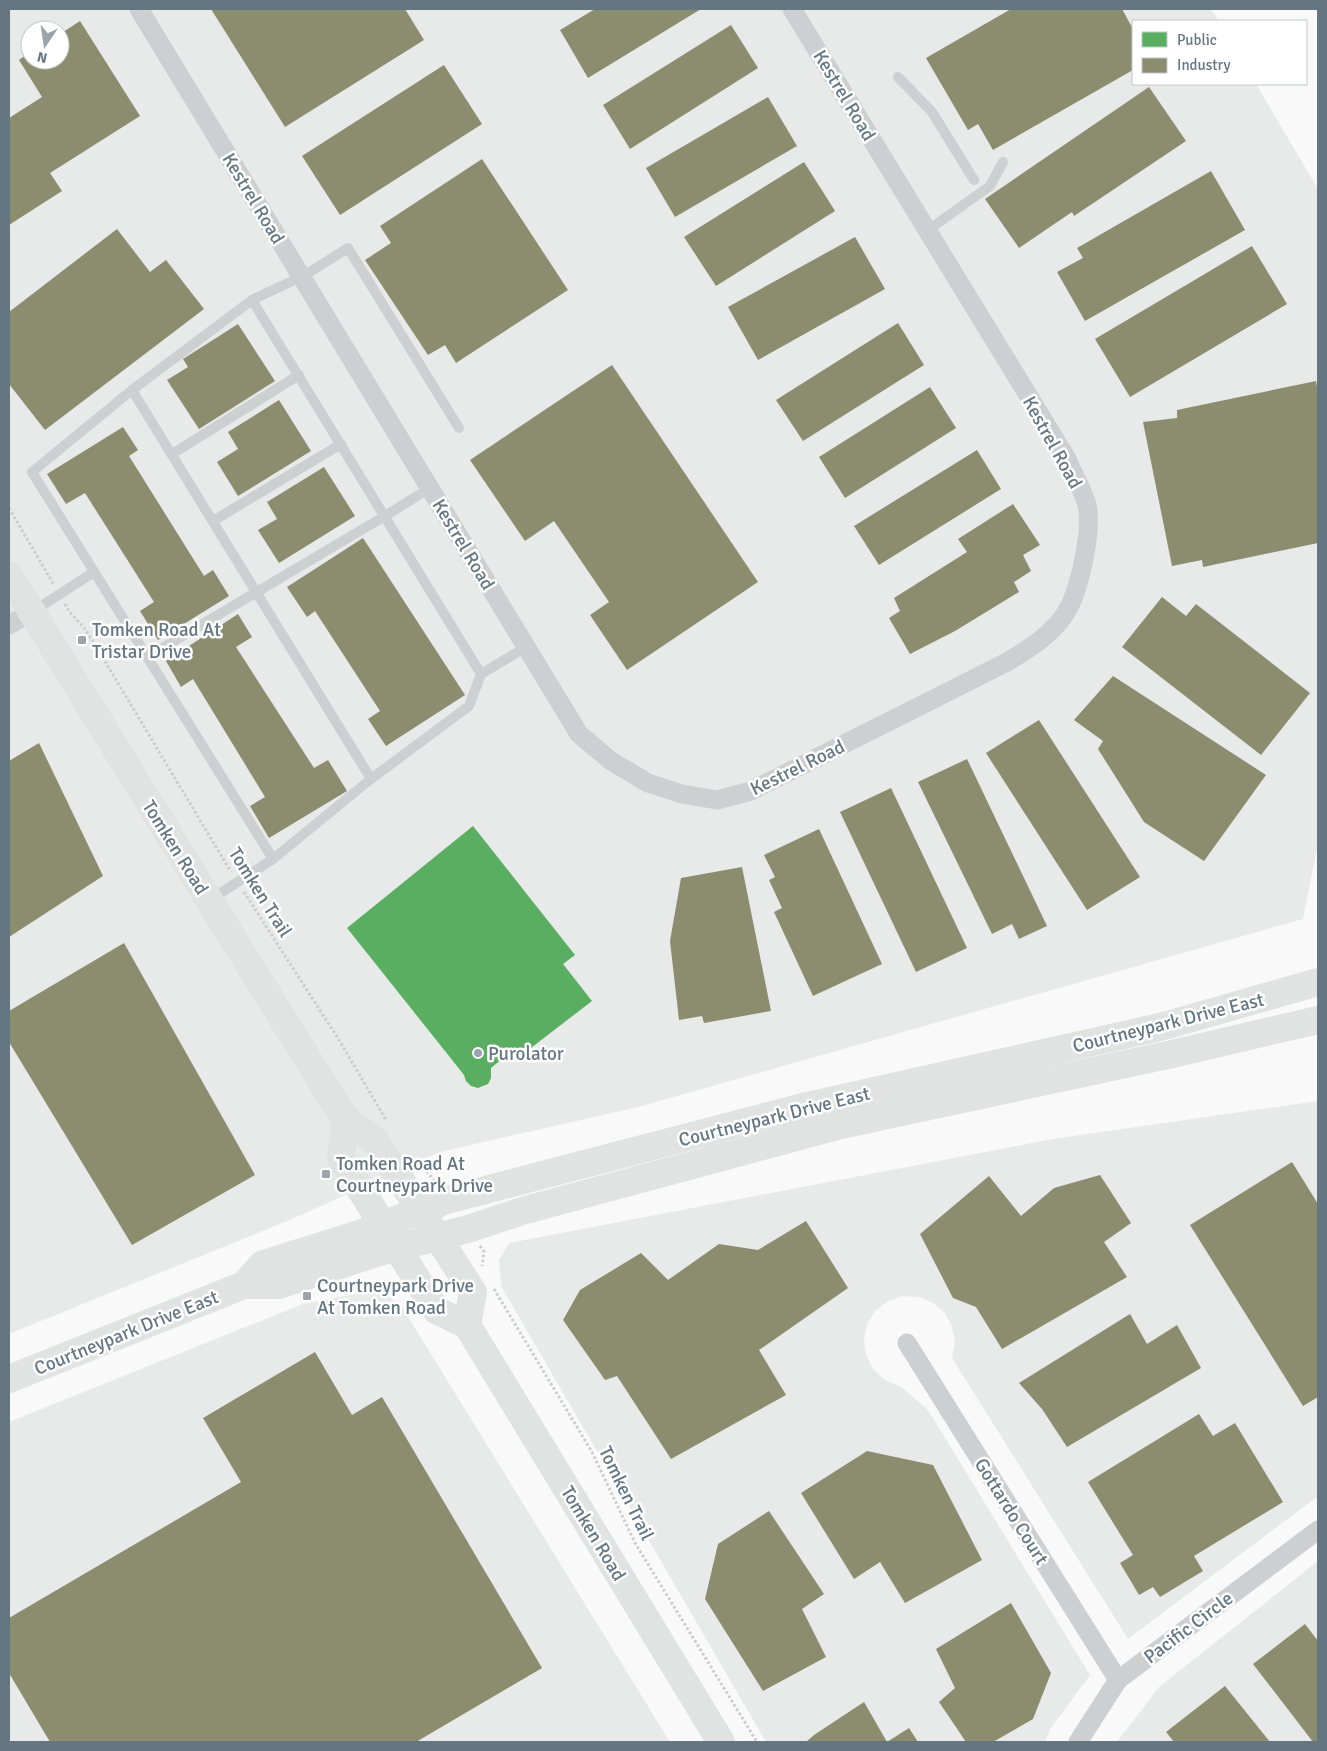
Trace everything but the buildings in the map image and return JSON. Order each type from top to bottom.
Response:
[{"type":"main road","name":"Tomken Road","points":[[9,574],[20,619],[209,900],[345,1119],[375,1140],[473,1292],[467,1325],[721,1742]]},
{"type":"main road","name":"Courtneypark Drive East","points":[[244,1285],[263,1264],[362,1233],[447,1200],[789,1110],[1164,1026],[1318,982]]},
{"type":"main road","name":"Courtneypark Drive East","points":[[9,1379],[244,1285],[279,1284],[397,1248],[468,1230],[522,1211],[841,1125],[1168,1055],[1318,1020]]},
{"type":"main road","points":[[345,1119],[341,1158],[436,1310],[467,1325]]},
{"type":"street","name":"Kestrel Road","points":[[139,9],[579,734],[611,761],[648,782],[682,794],[717,800],[751,791],[1010,661],[1042,640],[1066,614],[1078,582],[1087,545],[1087,506],[1067,459],[792,9]]},
{"type":"street","name":"Gottardo Court","points":[[907,1343],[1118,1680]]},
{"type":"street","name":"Pacific Circle","points":[[1078,1742],[1118,1680],[1318,1530]]},
{"type":"lane","points":[[898,77],[932,112],[974,180]]},
{"type":"lane","points":[[928,230],[990,186],[1003,162]]},
{"type":"lane","points":[[273,860],[32,472],[132,390],[252,300],[306,275],[348,248],[459,428]]},
{"type":"lane","points":[[252,300],[481,674]]},
{"type":"lane","points":[[172,454],[299,375]]},
{"type":"lane","points":[[132,390],[371,779]]},
{"type":"lane","points":[[213,521],[341,444]]},
{"type":"lane","points":[[147,657],[430,488]]},
{"type":"lane","points":[[20,619],[94,572]]},
{"type":"lane","points":[[209,900],[273,860],[371,779],[469,706],[481,674],[526,647]]},
{"type":"path","points":[[9,508],[45,569]]},
{"type":"path","name":"Tomken Trail","points":[[76,619],[97,648],[238,882],[339,1040],[389,1125]]},
{"type":"path","points":[[415,1164],[430,1174]]},
{"type":"path","points":[[482,1269],[484,1252]]},
{"type":"path","name":"Tomken Trail","points":[[491,1285],[592,1452],[636,1543],[757,1742]]},
{"type":"shaded area","points":[[9,9],[1211,9],[1218,20],[1132,20],[1132,85],[1257,85],[1318,189],[1318,843],[1303,919],[638,1107],[440,1152],[292,1219],[9,1334]]},
{"type":"shaded area","points":[[1318,1101],[1318,1496],[1128,1639],[952,1358],[955,1342],[952,1327],[945,1313],[933,1303],[919,1297],[903,1296],[888,1301],[875,1311],[867,1324],[864,1340],[866,1355],[873,1369],[885,1380],[900,1386],[928,1410],[1090,1675],[1051,1728],[1045,1742],[766,1742],[501,1286],[499,1260],[509,1243],[1053,1139]]},
{"type":"shaded area","points":[[380,1289],[402,1307],[670,1742],[9,1742],[9,1422],[303,1304]]},
{"type":"shaded area","points":[[1318,1561],[1318,1742],[1117,1742],[1159,1687]]},
{"type":"place","name":"Tomken Road At Tristar Drive","points":[[82,640]]},
{"type":"place","name":"Purolator","points":[[478,1053]]},
{"type":"place","name":"Tomken Road At Courtneypark Drive","points":[[326,1174]]},
{"type":"place","name":"Courtneypark Drive At Tomken Road","points":[[307,1296]]}]
